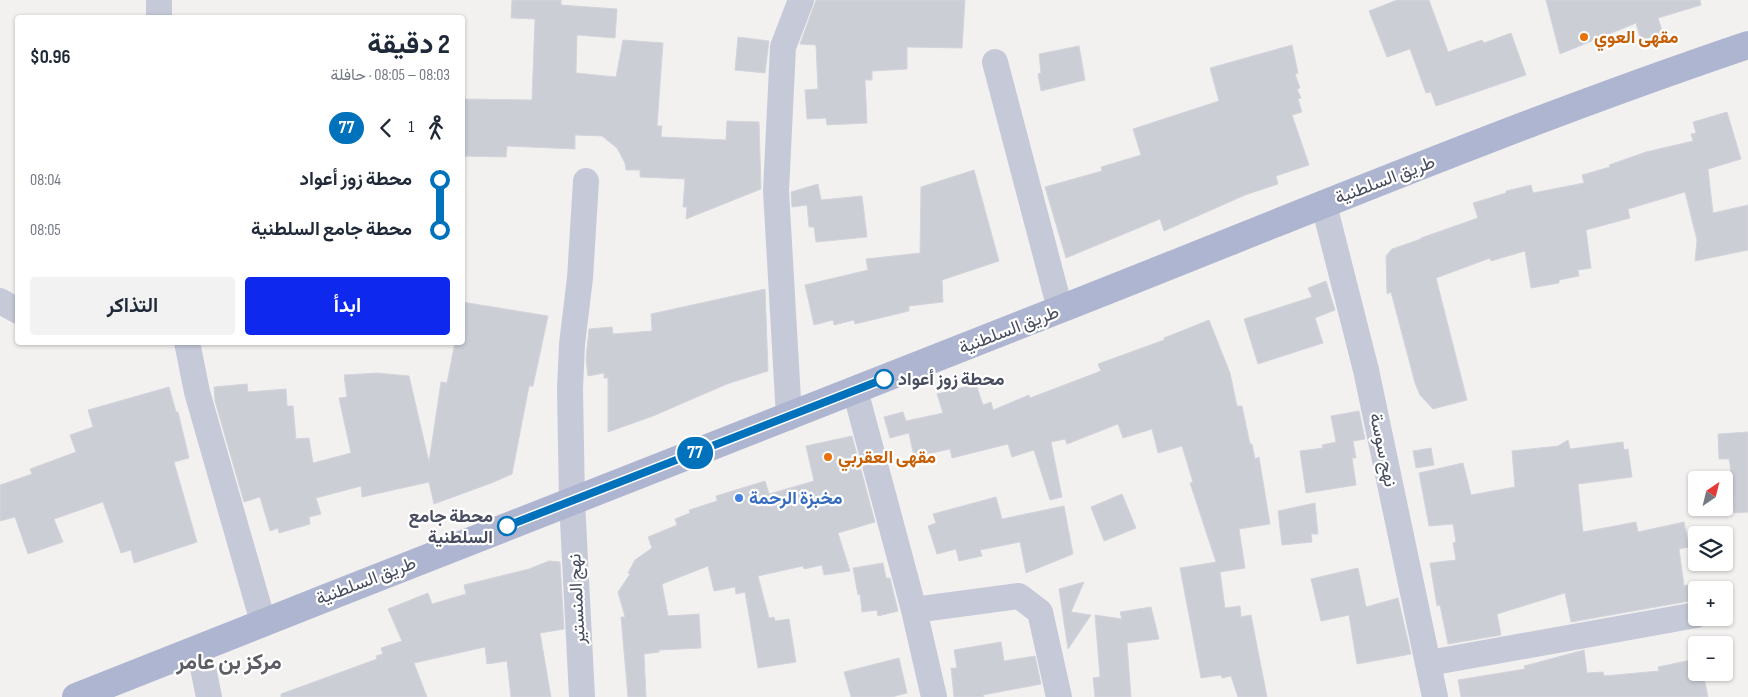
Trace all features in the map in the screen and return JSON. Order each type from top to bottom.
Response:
[{"type":"main road","name":"طريق السلطنية","points":[[76,697],[1567,109],[1748,45]]},
{"type":"street","points":[[159,0],[159,15]]},
{"type":"street","points":[[789,417],[776,191],[783,47],[801,0]]},
{"type":"street","points":[[995,62],[1060,309]]},
{"type":"street","name":"نهج المنستير","points":[[582,697],[572,501],[570,389],[586,181]]},
{"type":"street","name":"نهج سوسة","points":[[1324,204],[1366,370],[1436,697]]},
{"type":"street","points":[[0,301],[15,309]]},
{"type":"street","points":[[188,345],[197,392],[263,622]]},
{"type":"street","points":[[855,390],[914,610],[934,697]]},
{"type":"street","points":[[914,610],[1019,596],[1040,612],[1060,697]]},
{"type":"street","points":[[1429,662],[1688,616]]},
{"type":"street","points":[[198,648],[209,697]]},
{"type":"building","points":[[512,0],[561,0],[561,5],[617,9],[615,38],[577,35],[576,73],[616,77],[623,40],[663,43],[657,126],[662,126],[661,137],[726,140],[727,121],[759,122],[761,189],[686,219],[687,207],[683,207],[685,179],[640,177],[640,170],[626,170],[625,163],[617,148],[602,136],[575,135],[575,149],[507,146],[506,157],[465,156],[465,99],[532,100],[535,19],[511,18]]},
{"type":"building","points":[[816,0],[965,0],[962,48],[907,47],[907,69],[872,71],[872,80],[865,80],[867,123],[827,125],[826,118],[807,119],[805,90],[818,89],[816,45],[800,44]]},
{"type":"building","points":[[1397,0],[1429,0],[1448,52],[1482,40],[1484,43],[1511,33],[1526,75],[1436,106],[1431,92],[1426,93],[1410,49],[1387,57],[1369,11]]},
{"type":"building","points":[[1546,0],[1700,0],[1701,5],[1658,18],[1663,34],[1641,41],[1636,23],[1560,54]]},
{"type":"building","points":[[738,37],[769,41],[765,73],[735,70]]},
{"type":"building","points":[[1292,45],[1298,73],[1295,74],[1300,88],[1297,89],[1301,98],[1298,99],[1302,112],[1292,115],[1309,165],[1276,176],[1278,184],[1245,195],[1164,231],[1160,219],[1066,258],[1045,187],[1102,171],[1101,167],[1141,155],[1133,129],[1219,101],[1210,68]]},
{"type":"building","points":[[1079,46],[1085,80],[1041,91],[1038,74],[1041,73],[1039,54]]},
{"type":"building","points":[[1727,112],[1741,159],[1708,169],[1713,213],[1748,205],[1748,250],[1695,261],[1697,240],[1685,192],[1628,209],[1630,218],[1586,230],[1591,268],[1578,270],[1579,276],[1559,280],[1559,283],[1531,288],[1525,251],[1491,261],[1490,258],[1436,278],[1467,400],[1433,409],[1420,395],[1415,383],[1391,292],[1387,294],[1386,256],[1392,249],[1478,218],[1473,203],[1506,193],[1506,191],[1531,185],[1533,193],[1584,183],[1582,175],[1610,167],[1609,165],[1646,152],[1693,141],[1691,134],[1696,133],[1693,122]]},
{"type":"building","points":[[974,170],[999,261],[942,280],[943,302],[909,306],[909,311],[855,324],[854,320],[834,325],[833,320],[814,325],[805,285],[868,270],[866,259],[920,253],[921,187]]},
{"type":"building","points":[[818,184],[821,200],[862,196],[867,237],[816,242],[814,227],[809,227],[807,205],[792,207],[791,192]]},
{"type":"building","points":[[1326,281],[1335,310],[1315,318],[1323,343],[1258,364],[1244,319],[1312,297],[1308,288]]},
{"type":"building","points":[[765,289],[768,371],[727,384],[653,416],[608,432],[608,378],[604,378],[604,373],[588,376],[586,359],[589,329],[612,327],[613,334],[652,331],[651,314]]},
{"type":"building","points":[[465,302],[548,316],[533,386],[529,386],[512,474],[434,504],[429,482],[362,497],[361,486],[316,498],[321,514],[309,517],[310,524],[279,533],[278,528],[270,531],[260,497],[244,502],[215,401],[214,387],[247,384],[248,392],[286,389],[287,406],[293,406],[296,439],[309,438],[313,463],[351,453],[339,398],[347,397],[344,375],[378,373],[409,376],[429,462],[441,382],[447,383],[454,345],[465,345]]},
{"type":"building","points":[[1209,320],[1230,373],[1237,406],[1242,406],[1255,459],[1259,457],[1270,524],[1239,529],[1245,568],[1220,572],[1225,608],[1240,606],[1241,617],[1251,615],[1267,697],[1238,697],[1231,676],[1222,678],[1221,675],[1201,678],[1180,568],[1216,562],[1190,483],[1193,482],[1182,446],[1158,453],[1152,429],[1123,438],[1118,424],[1067,444],[1065,439],[1051,442],[1062,497],[1050,500],[1034,450],[1012,457],[1008,444],[952,458],[950,449],[914,457],[909,433],[890,438],[884,417],[903,412],[906,421],[943,413],[937,394],[976,384],[983,405],[991,402],[993,410],[1029,395],[1030,398],[1101,371],[1098,364],[1164,340],[1164,338]]},
{"type":"building","points":[[169,387],[176,412],[178,412],[189,458],[174,462],[197,542],[134,563],[131,550],[121,553],[103,502],[54,519],[63,542],[28,554],[15,517],[0,521],[0,485],[32,474],[30,469],[76,452],[70,435],[93,427],[88,410]]},
{"type":"building","points":[[1359,411],[1365,439],[1353,441],[1356,458],[1352,458],[1356,485],[1306,493],[1300,451],[1323,448],[1322,445],[1336,442],[1331,416]]},
{"type":"building","points":[[1748,432],[1748,512],[1734,513],[1733,471],[1731,471],[1729,459],[1719,459],[1718,434]]},
{"type":"building","points":[[852,436],[875,522],[838,533],[850,571],[824,575],[822,565],[804,569],[803,566],[758,576],[769,618],[774,617],[775,621],[789,619],[796,662],[758,668],[745,592],[736,594],[735,587],[714,591],[708,566],[662,584],[668,616],[699,614],[701,648],[659,650],[659,652],[644,654],[646,697],[628,697],[621,617],[625,617],[618,592],[630,574],[628,573],[635,560],[652,548],[648,537],[677,525],[675,519],[690,513],[689,510],[717,501],[716,496],[765,481],[769,494],[814,481],[806,446]]},
{"type":"building","points":[[1568,440],[1570,449],[1623,442],[1624,450],[1628,449],[1632,477],[1578,484],[1583,532],[1636,522],[1638,532],[1684,522],[1688,547],[1679,549],[1684,586],[1688,585],[1688,601],[1571,622],[1565,593],[1497,614],[1501,635],[1448,644],[1440,605],[1437,606],[1430,563],[1456,560],[1453,543],[1456,542],[1453,524],[1429,526],[1419,473],[1463,463],[1471,495],[1515,487],[1512,451],[1558,446]]},
{"type":"building","points":[[1431,448],[1434,465],[1416,468],[1413,451]]},
{"type":"building","points":[[1122,494],[1136,528],[1104,541],[1091,507]]},
{"type":"building","points":[[996,497],[1002,519],[1064,506],[1073,554],[1026,573],[1020,542],[980,550],[982,556],[959,561],[956,549],[937,554],[928,526],[936,523],[933,514]]},
{"type":"building","points":[[1315,503],[1318,534],[1311,534],[1312,542],[1282,545],[1278,511]]},
{"type":"building","points":[[549,561],[560,562],[564,629],[540,633],[551,697],[511,697],[507,661],[487,664],[485,647],[414,663],[427,697],[281,697],[281,694],[377,659],[376,656],[383,654],[381,648],[402,641],[388,609],[428,593],[432,604],[466,594],[464,585],[529,569]]},
{"type":"building","points":[[883,563],[886,578],[890,578],[898,611],[878,616],[877,610],[862,612],[860,594],[858,595],[853,568]]},
{"type":"building","points":[[1358,568],[1366,607],[1398,598],[1411,654],[1357,664],[1349,615],[1321,621],[1311,579]]},
{"type":"building","points":[[1084,582],[1071,612],[1091,615],[1068,649],[1059,589]]},
{"type":"building","points":[[1151,607],[1159,639],[1127,643],[1131,697],[1095,697],[1093,678],[1100,677],[1095,615],[1122,619],[1120,612]]},
{"type":"building","points":[[1001,642],[1004,661],[1035,656],[1041,684],[983,695],[984,697],[954,697],[951,668],[957,668],[954,650]]},
{"type":"building","points":[[1584,650],[1587,673],[1603,672],[1604,676],[1659,671],[1658,667],[1688,661],[1688,681],[1705,681],[1708,697],[1461,697],[1458,680],[1525,669],[1524,666]]},
{"type":"building","points":[[899,658],[907,693],[892,697],[851,697],[844,672]]},
{"type":"bus line","name":"77","points":[[507,526],[884,379]]},
{"type":"place","name":"مقهى العوي","points":[[1584,37]]},
{"type":"place","name":"محطة زوز أعواد","points":[[884,379]]},
{"type":"place","name":"مقهى العقربي","points":[[828,457]]},
{"type":"place","name":"مخبزة الرحمة","points":[[739,498]]},
{"type":"place","name":"محطة جامع السلطنية","points":[[507,526]]},
{"type":"district","name":"مركز بن عامر","points":[[229,662]]}]
